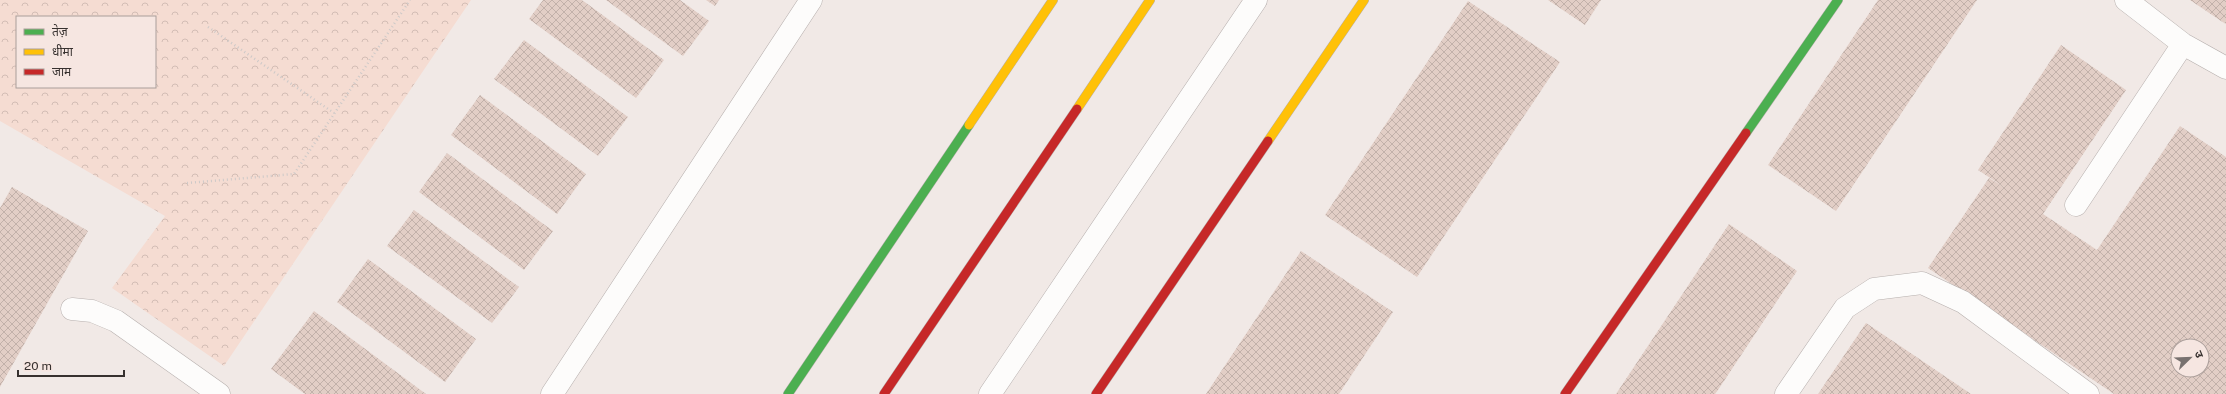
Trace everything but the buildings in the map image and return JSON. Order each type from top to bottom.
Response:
[{"type":"street","points":[[552,394],[811,0]]},
{"type":"street","points":[[788,394],[1053,0]]},
{"type":"street","points":[[884,394],[1150,0]]},
{"type":"street","points":[[990,394],[1256,0]]},
{"type":"street","points":[[1096,394],[1364,0]]},
{"type":"street","points":[[1565,394],[1838,0]]},
{"type":"street","points":[[2126,0],[2183,44],[2226,68]]},
{"type":"street","points":[[2076,205],[2183,44]]},
{"type":"street","points":[[1786,394],[1845,308],[1874,288],[1922,283],[1963,302],[2088,394]]},
{"type":"street","points":[[72,309],[92,311],[116,321],[219,394]]},
{"type":"path","points":[[187,184],[294,174],[410,0]]},
{"type":"path","points":[[208,27],[334,113]]},
{"type":"green space","points":[[0,0],[471,0],[224,366],[112,288],[165,216],[0,121]]},
{"type":"traffic: fast","points":[[1746,133],[1838,0]]},
{"type":"traffic: fast","points":[[788,394],[969,125]]},
{"type":"traffic: slow","points":[[969,125],[1053,0]]},
{"type":"traffic: slow","points":[[1077,109],[1150,0]]},
{"type":"traffic: slow","points":[[1268,141],[1364,0]]},
{"type":"traffic: jam","points":[[884,394],[1077,109]]},
{"type":"traffic: jam","points":[[1565,394],[1746,133]]},
{"type":"traffic: jam","points":[[1096,394],[1268,141]]}]
